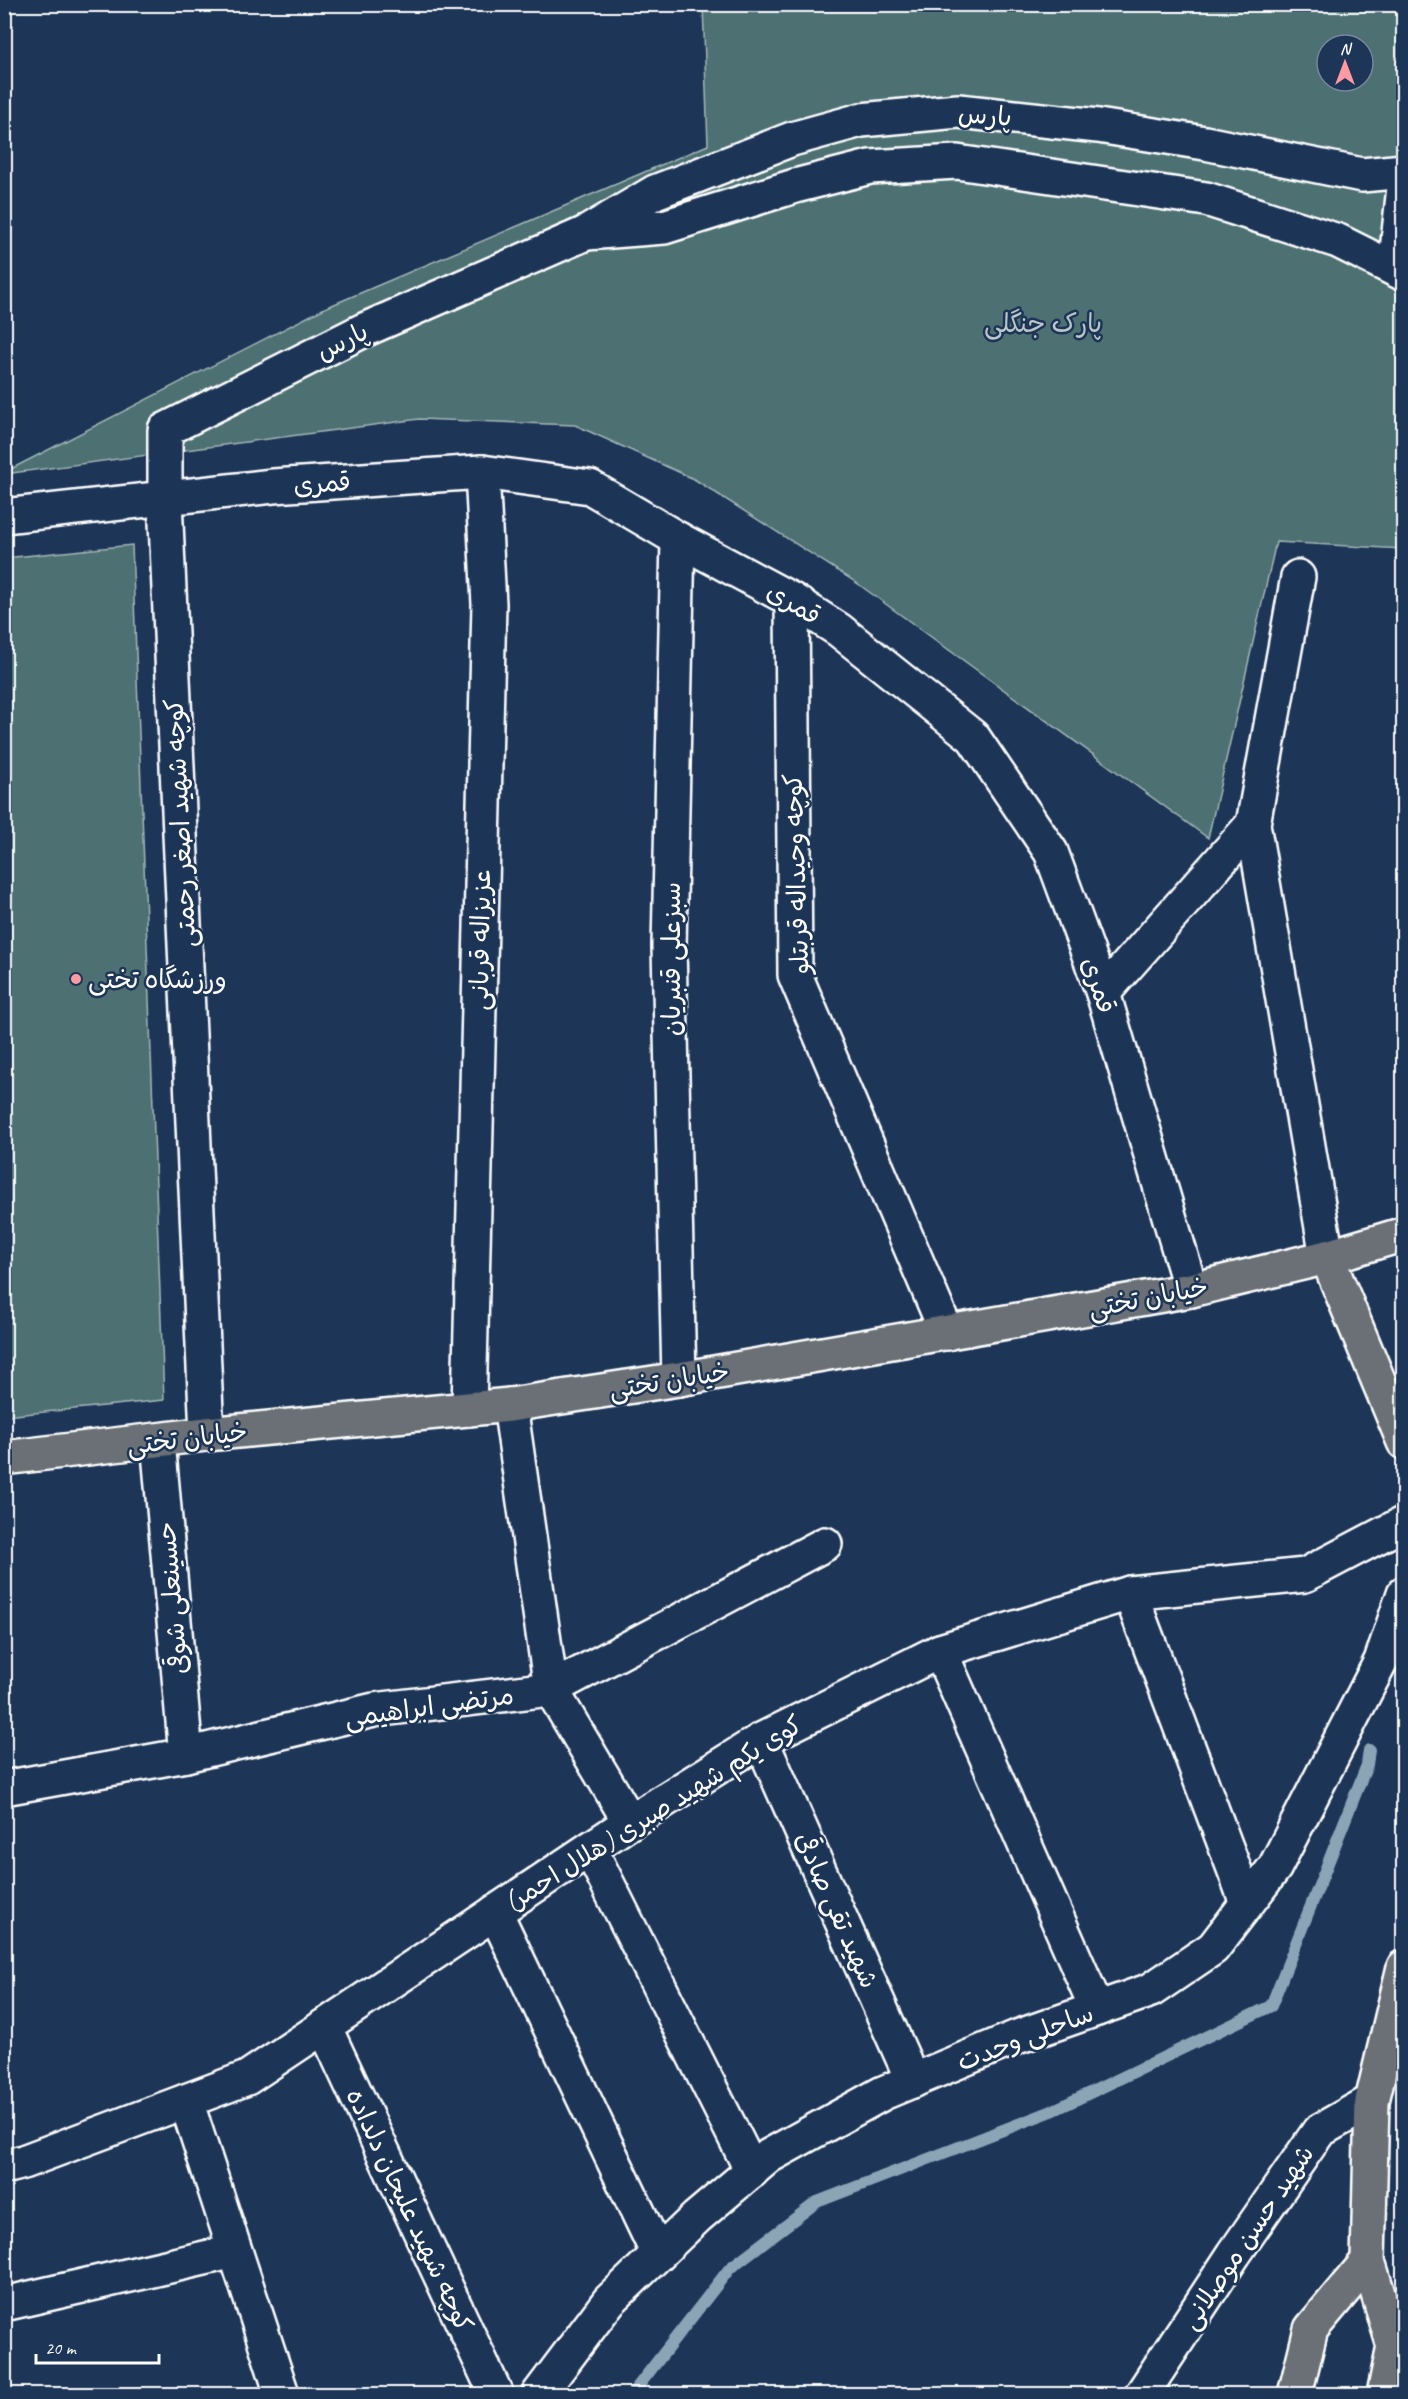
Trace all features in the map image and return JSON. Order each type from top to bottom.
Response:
[{"type":"main road","name":"خیابان تختی","points":[[4,1458],[207,1434],[510,1405],[679,1378],[1191,1290],[1327,1257],[1404,1234]]},
{"type":"main road","points":[[1327,1257],[1404,1443]]},
{"type":"main road","points":[[1384,2394],[1394,2346],[1368,2261],[1372,2101],[1404,1967]]},
{"type":"main road","points":[[1295,2394],[1311,2329],[1368,2261]]},
{"type":"street","name":"پارس","points":[[165,500],[165,430],[364,330],[586,233],[655,192],[792,139],[861,120],[958,111],[1098,126],[1204,143],[1362,175],[1404,171]]},
{"type":"street","name":"پارس","points":[[586,233],[664,227],[795,186],[870,167],[957,162],[1206,199],[1338,241],[1399,272]]},
{"type":"street","points":[[1399,272],[1404,187]]},
{"type":"street","name":"قمری","points":[[4,516],[165,500],[273,486],[482,472],[590,487],[678,539],[792,600],[838,630],[973,737],[1051,852],[1103,993],[1191,1290]]},
{"type":"street","name":"عزیزاله قربانی","points":[[469,1409],[489,604],[482,472]]},
{"type":"street","name":"کوچه شهید اصغر رحمتی","points":[[165,500],[207,1434]]},
{"type":"street","name":"سبزعلی قنبریان","points":[[678,539],[669,945],[679,1378]]},
{"type":"street","points":[[1299,577],[1253,824],[1327,1257]]},
{"type":"street","name":"کوچه وحیداله قربتلو","points":[[792,600],[795,975],[947,1333]]},
{"type":"street","points":[[1103,993],[1253,824]]},
{"type":"street","points":[[510,1405],[551,1689],[630,1822]]},
{"type":"street","name":"حسینعلی شوقی","points":[[158,1441],[186,1755]]},
{"type":"street","name":"کوی یکم شهید صبری (هلال احمر)","points":[[4,2167],[23,2162],[247,2078],[630,1822],[761,1740],[940,1651],[1130,1593],[1305,1575],[1404,1523]]},
{"type":"street","name":"مرتضی ابراهیمی","points":[[4,1788],[186,1755],[374,1710],[551,1689],[825,1544]]},
{"type":"street","points":[[1130,1593],[1247,1903]]},
{"type":"street","name":"ساحلی وحدت","points":[[539,2394],[609,2301],[697,2217],[769,2156],[882,2093],[1017,2037],[1151,1990],[1213,1948],[1275,1867],[1381,1661],[1404,1593]]},
{"type":"street","points":[[940,1651],[1097,2009]]},
{"type":"street","name":"شهید تقی صادقی","points":[[761,1740],[913,2081]]},
{"type":"street","points":[[590,1849],[752,2170]]},
{"type":"street","points":[[495,1912],[658,2254]]},
{"type":"street","name":"کوچه شهید علیجان دلداده","points":[[324,2026],[496,2394]]},
{"type":"street","points":[[186,2101],[282,2394]]},
{"type":"street","name":"شهید حسن موصلانی","points":[[1142,2394],[1234,2254],[1319,2131],[1372,2101]]},
{"type":"street","points":[[4,2304],[235,2252]]},
{"type":"green space","name":"پارک جنگلی","points":[[703,5],[1403,5],[1403,549],[1276,542],[1208,838],[854,581],[694,479],[575,425],[419,419],[5,474],[325,308],[708,145]]},
{"type":"green space","name":"ورزشگاه تختی","points":[[132,545],[164,1400],[5,1416],[5,558]]},
{"type":"waterway","points":[[632,2394],[730,2268],[817,2202],[1052,2111],[1271,2006],[1367,1765],[1369,1750]]},
{"type":"place","name":"ورزشگاه تختی","points":[[76,979]]}]
